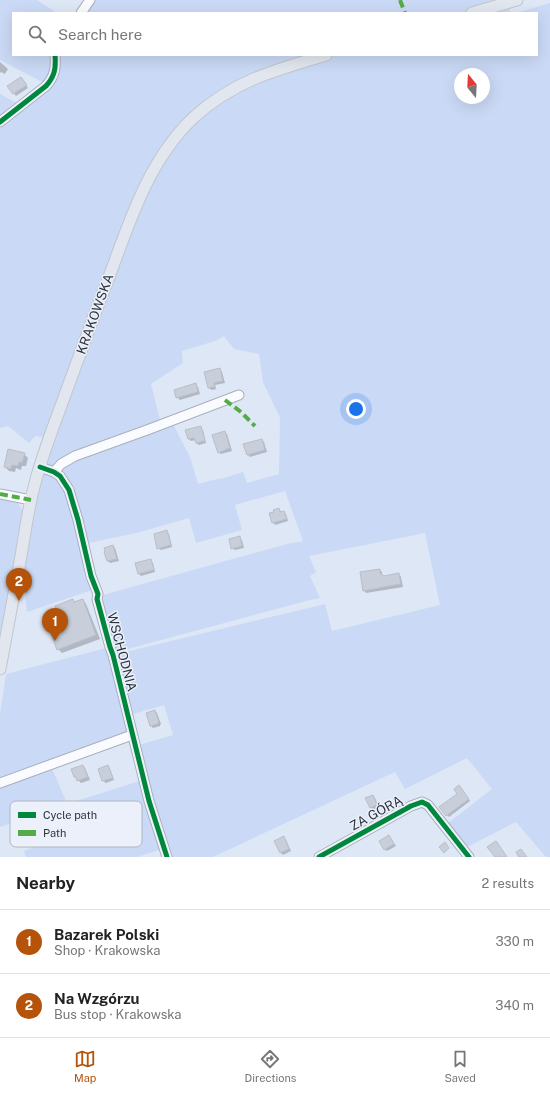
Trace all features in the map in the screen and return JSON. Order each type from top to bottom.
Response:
[{"type":"main road","points":[[475,12],[517,0]]},
{"type":"main road","name":"KRAKOWSKA","points":[[0,669],[31,500],[40,467],[55,422],[144,187],[161,157],[180,132],[209,105],[249,80],[323,56]]},
{"type":"street","points":[[82,12],[90,0]]},
{"type":"street","points":[[0,122],[46,86],[52,79],[56,65],[55,56]]},
{"type":"street","points":[[54,472],[61,464],[75,456],[239,395]]},
{"type":"street","name":"WSCHODNIA","points":[[40,467],[60,476],[69,490],[78,520],[91,576],[98,594],[97,600],[113,655],[149,801],[167,857]]},
{"type":"street","points":[[0,494],[31,500]]},
{"type":"street","points":[[0,783],[132,735]]},
{"type":"street","name":"ZA GÓRĄ","points":[[319,857],[411,806],[422,802],[428,805],[469,857]]},
{"type":"shaded area","points":[[0,0],[37,0],[55,12],[12,12],[12,56],[51,56],[50,76],[44,83],[0,60]]},
{"type":"shaded area","points":[[93,0],[517,0],[509,2],[510,12],[86,12]]},
{"type":"shaded area","points":[[550,3],[550,857],[546,857],[516,822],[463,849],[451,843],[444,826],[492,789],[467,758],[405,789],[395,772],[213,857],[169,857],[157,822],[139,745],[173,735],[164,705],[130,715],[132,739],[52,769],[66,801],[10,801],[10,823],[0,827],[0,714],[6,674],[110,647],[113,655],[325,604],[332,631],[440,605],[425,533],[309,556],[316,572],[310,576],[320,598],[124,650],[114,649],[101,601],[103,595],[287,544],[303,541],[285,491],[235,505],[242,530],[196,543],[189,518],[140,532],[84,544],[92,590],[27,612],[23,577],[40,467],[49,438],[35,436],[29,443],[8,426],[0,428],[0,125],[52,84],[60,71],[59,56],[538,56],[538,12],[519,12]],"holes":[[[224,336],[234,349],[259,354],[263,382],[280,418],[279,474],[247,483],[243,472],[198,484],[190,457],[171,420],[161,424],[151,384],[183,363],[182,351],[215,341]]]},
{"type":"shaded area","points":[[0,94],[19,104],[0,116]]},
{"type":"shaded area","points":[[0,499],[17,502],[23,511],[0,641]]},
{"type":"shaded area","points":[[143,780],[162,849],[137,857],[26,857],[24,851],[35,847],[142,847],[142,801],[76,801]]},
{"type":"building","points":[[21,77],[27,85],[13,94],[7,86]]},
{"type":"building","points":[[220,368],[223,381],[214,383],[215,387],[208,388],[204,372]]},
{"type":"building","points":[[196,383],[198,392],[176,398],[174,390]]},
{"type":"building","points":[[201,426],[205,441],[196,443],[194,438],[188,439],[185,430]]},
{"type":"building","points":[[225,431],[230,448],[218,453],[212,435]]},
{"type":"building","points":[[262,439],[265,450],[247,455],[243,444]]},
{"type":"building","points":[[8,449],[25,453],[22,463],[19,462],[18,466],[12,465],[11,469],[4,467]]},
{"type":"building","points":[[279,508],[280,512],[284,511],[287,519],[272,523],[269,513],[274,512],[273,510]]},
{"type":"building","points":[[167,530],[171,545],[157,549],[154,534]]},
{"type":"building","points":[[240,536],[242,546],[231,549],[229,539]]},
{"type":"building","points":[[113,545],[117,559],[107,561],[104,548]]},
{"type":"building","points":[[151,559],[154,570],[138,574],[135,563]]},
{"type":"building","points":[[380,569],[380,573],[384,576],[399,573],[401,584],[363,591],[360,572]]},
{"type":"building","points":[[73,599],[74,602],[83,599],[96,635],[57,650],[51,633],[64,628],[55,606]]},
{"type":"building","points":[[155,710],[159,722],[158,724],[150,726],[146,713]]},
{"type":"building","points":[[83,765],[88,777],[77,781],[71,769]]},
{"type":"building","points":[[108,765],[113,778],[102,781],[98,769]]},
{"type":"building","points":[[459,785],[469,799],[446,816],[439,807],[457,794],[454,789]]},
{"type":"building","points":[[373,795],[377,805],[370,808],[365,798]]},
{"type":"building","points":[[389,835],[394,844],[384,850],[379,841]]},
{"type":"building","points":[[284,836],[289,849],[280,853],[274,841]]},
{"type":"building","points":[[496,841],[507,857],[495,857],[487,847]]},
{"type":"building","points":[[445,842],[449,848],[444,853],[439,847]]},
{"type":"building","points":[[521,849],[527,857],[519,857],[516,852]]},
{"type":"marked path","points":[[400,0],[405,12]]},
{"type":"marked path","points":[[225,400],[241,412],[255,426]]},
{"type":"marked path","points":[[0,494],[31,500]]},
{"type":"cycle path","points":[[0,122],[46,86],[54,72],[55,56]]},
{"type":"cycle path","points":[[40,467],[60,476],[69,490],[78,520],[91,576],[98,594],[97,599],[113,655],[149,801],[167,857]]},
{"type":"cycle path","points":[[319,857],[411,806],[422,802],[428,805],[469,857]]},
{"type":"place","name":"Na Wzgórzu","points":[[19,601]]},
{"type":"place","name":"Bazarek Polski","points":[[55,641]]}]
